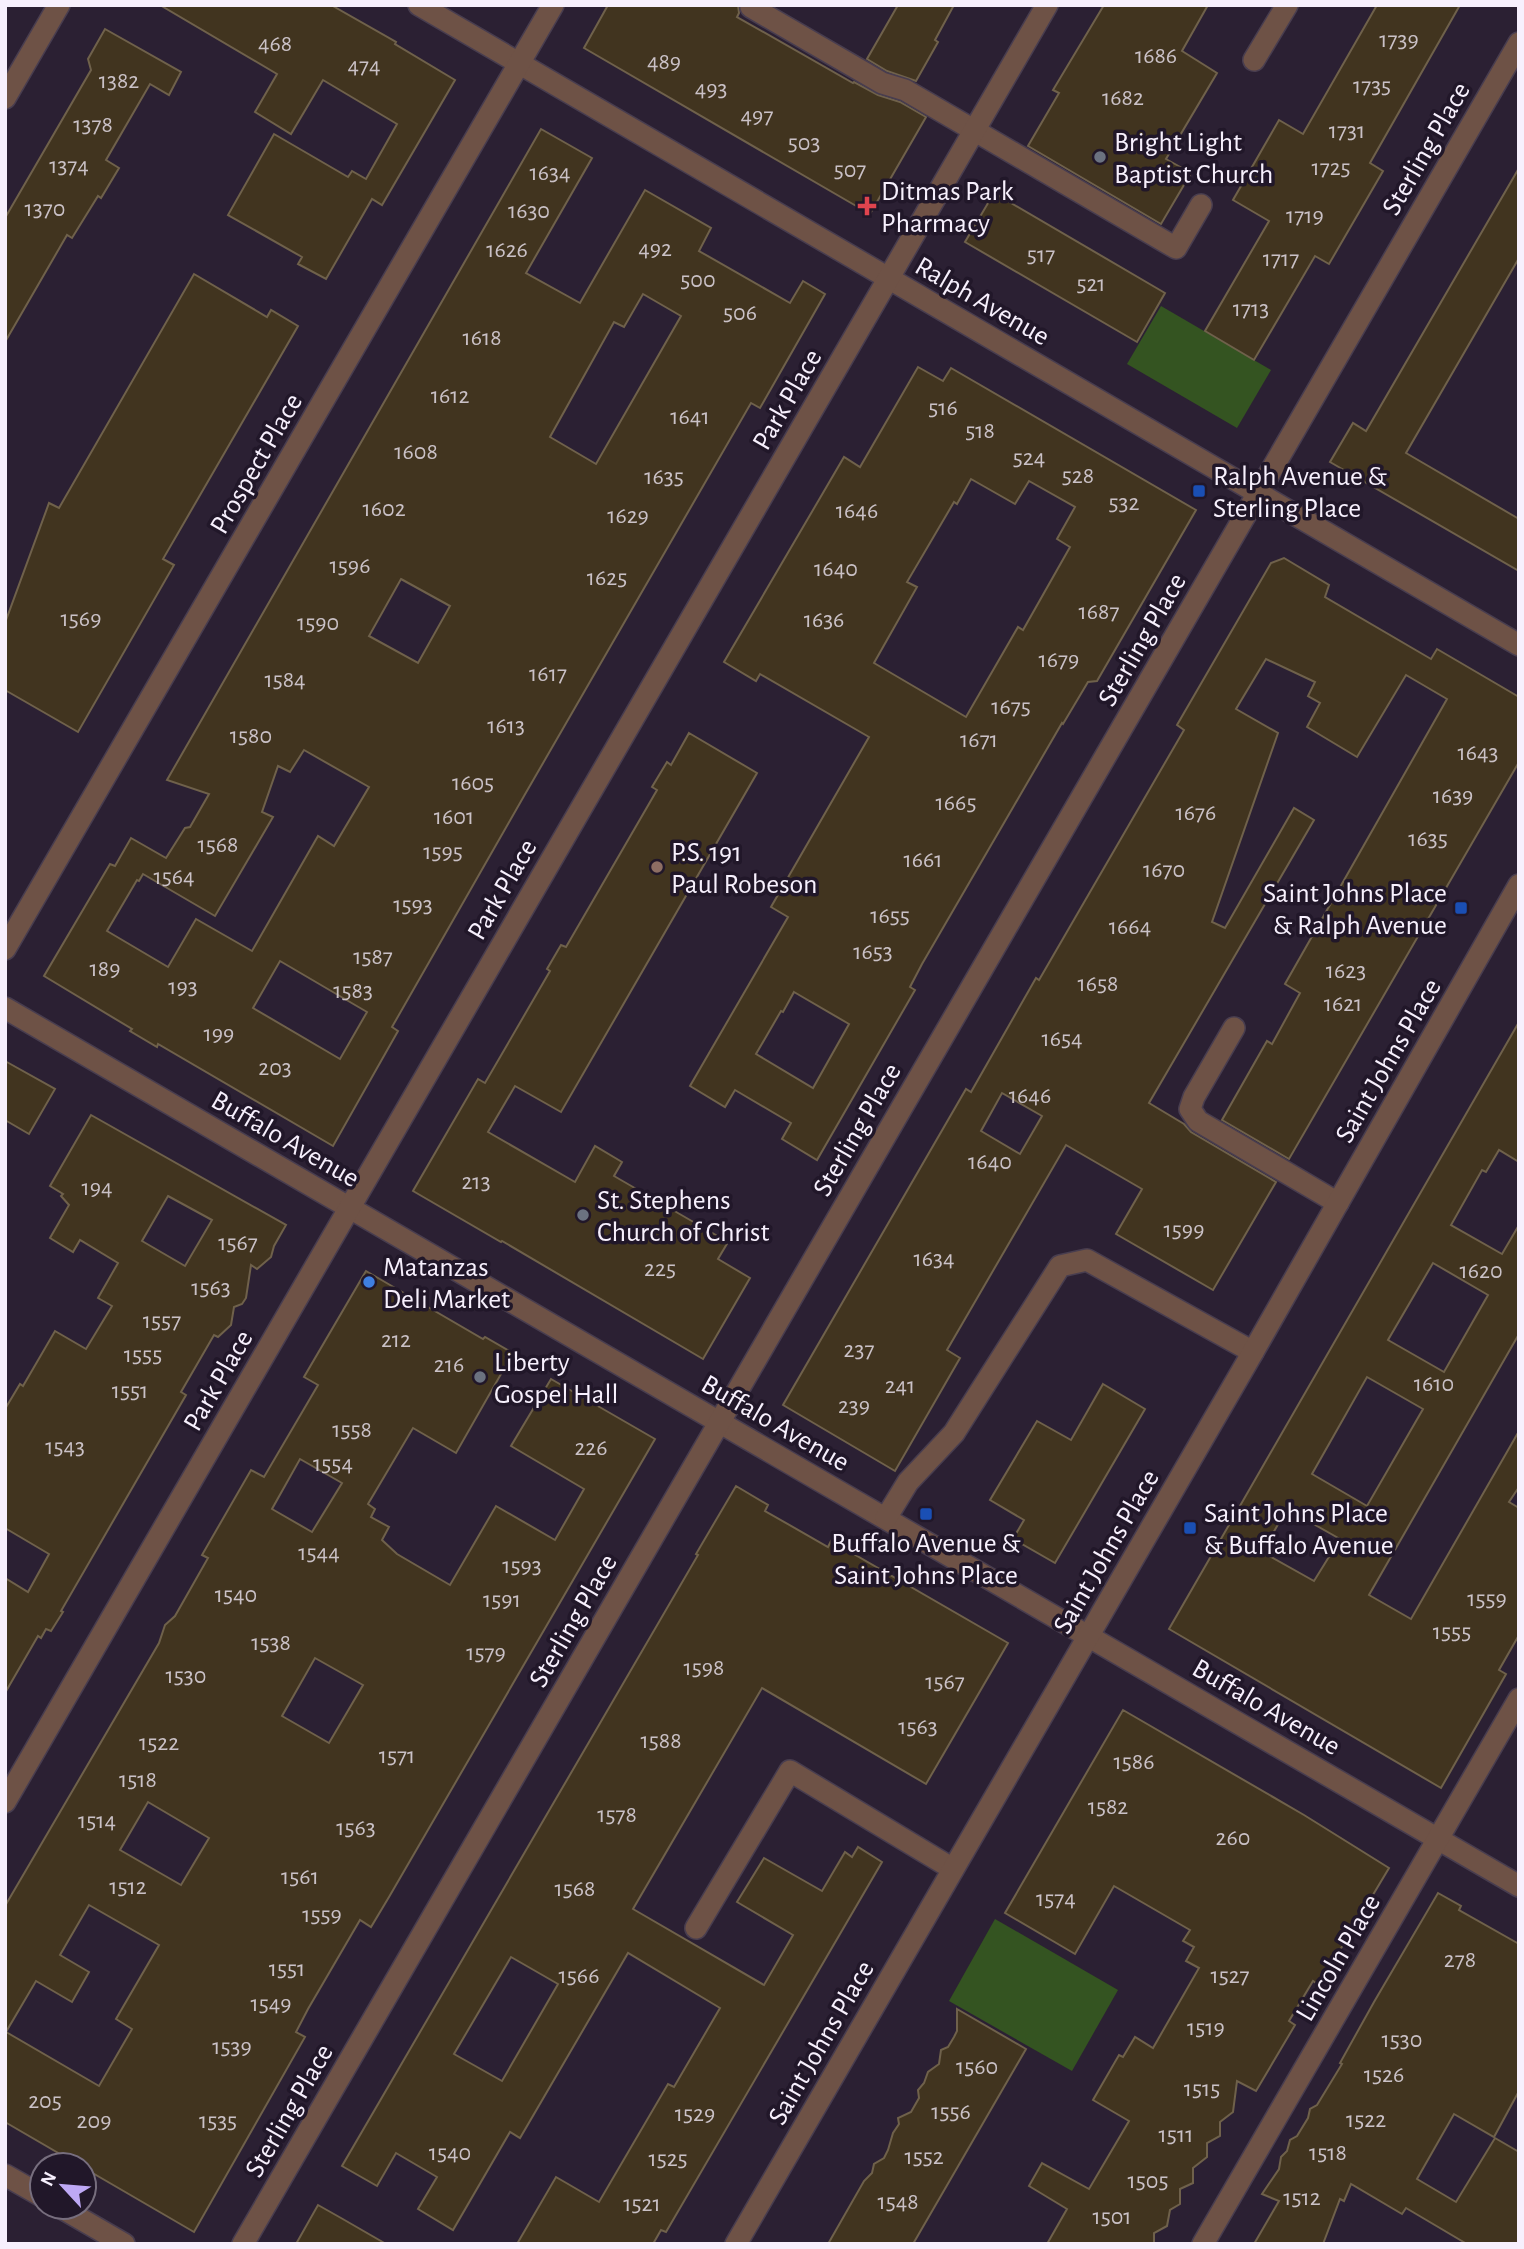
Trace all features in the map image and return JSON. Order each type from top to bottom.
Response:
[{"type":"street","points":[[5,98],[59,5]]},
{"type":"street","name":"Ralph Avenue","points":[[419,5],[1519,645]]},
{"type":"street","name":"Prospect Place","points":[[5,948],[553,5]]},
{"type":"street","name":"Park Place","points":[[5,1802],[1047,5]]},
{"type":"street","points":[[1254,60],[1287,5]]},
{"type":"street","points":[[751,6],[882,83],[905,90],[1176,248],[1201,205]]},
{"type":"street","name":"Sterling Place","points":[[243,2244],[1258,492],[1512,71],[1519,43]]},
{"type":"street","name":"Saint Johns Place","points":[[736,2244],[1253,1352],[1519,885]]},
{"type":"street","name":"Buffalo Avenue","points":[[5,1007],[1519,1886]]},
{"type":"street","points":[[1234,1028],[1194,1097],[1190,1110],[1198,1121],[1338,1203]]},
{"type":"street","points":[[886,1518],[908,1482],[954,1433],[1060,1266],[1087,1261],[1253,1352]]},
{"type":"street","name":"Lincoln Place","points":[[1203,2244],[1519,1699]]},
{"type":"street","points":[[696,1928],[789,1771],[953,1869]]},
{"type":"street","points":[[5,2175],[28,2188]]},
{"type":"street","points":[[84,2221],[124,2244]]},
{"type":"green space","points":[[1161,306],[1271,370],[1237,428],[1127,364]]},
{"type":"green space","points":[[995,1919],[1118,1990],[1072,2071],[949,2001]]},
{"type":"building","points":[[160,5],[331,5],[455,80],[382,205],[372,199],[326,279],[298,264],[302,257],[228,215],[274,134],[348,177],[352,171],[366,179],[397,124],[323,80],[291,134],[255,112],[277,74]]},
{"type":"building","points":[[608,5],[738,5],[737,17],[853,83],[900,102],[926,117],[870,214],[584,48]]},
{"type":"building","points":[[898,5],[954,5],[935,40],[938,42],[916,81],[887,71],[867,59]]},
{"type":"building","points":[[1104,5],[1208,5],[1182,51],[1217,73],[1166,159],[1191,173],[1161,224],[1028,146],[1059,93],[1053,90]]},
{"type":"building","points":[[1377,5],[1460,5],[1370,163],[1383,171],[1329,264],[1315,256],[1254,360],[1205,331],[1269,221],[1233,200],[1279,120],[1303,134]]},
{"type":"building","points":[[105,29],[181,72],[169,95],[150,84],[106,160],[119,168],[72,238],[67,235],[5,342],[5,218],[91,70],[88,59]]},
{"type":"building","points":[[541,129],[592,158],[526,273],[580,303],[645,190],[711,228],[699,251],[790,303],[803,281],[825,294],[760,408],[751,403],[524,796],[392,1027],[398,1031],[333,1146],[158,1044],[157,1047],[44,976],[110,864],[115,866],[131,838],[166,858],[185,828],[190,827],[209,794],[167,780]],"holes":[[[643,294],[681,316],[596,464],[550,437],[614,322],[624,327]],[[401,579],[450,606],[418,663],[369,636]],[[304,750],[369,787],[334,846],[318,836],[252,951],[196,919],[168,967],[107,931],[143,874],[215,916],[273,817],[262,812],[278,766],[290,772]],[[280,961],[367,1012],[340,1059],[253,1008]]]},
{"type":"building","points":[[1519,168],[1519,258],[1406,453],[1519,519],[1519,571],[1330,462],[1353,423],[1366,431]]},
{"type":"building","points":[[994,193],[1165,293],[1137,342],[965,242]]},
{"type":"building","points":[[194,274],[267,317],[271,310],[298,326],[163,559],[174,565],[78,732],[5,690],[5,623],[49,503],[59,508]]},
{"type":"building","points":[[918,367],[943,381],[951,368],[1196,510],[1097,681],[1088,682],[1062,723],[922,964],[910,987],[915,990],[817,1160],[782,1139],[791,1123],[735,1090],[725,1107],[690,1086],[788,917],[771,907],[869,737],[760,674],[756,681],[724,662],[844,457],[860,467]],"holes":[[[971,479],[1015,504],[1029,481],[1075,507],[1057,539],[1070,547],[1023,630],[1018,627],[966,717],[874,663],[917,587],[907,582],[954,502],[957,504]],[[794,992],[849,1024],[813,1088],[756,1054]]]},
{"type":"building","points":[[1284,558],[1329,585],[1325,597],[1431,659],[1437,649],[1519,697],[1519,762],[1289,1159],[1222,1120],[1267,1041],[1272,1044],[1300,993],[1285,984],[1447,699],[1406,675],[1357,757],[1307,727],[1320,703],[1308,696],[1315,682],[1266,659],[1236,709],[1278,733],[1212,922],[1225,928],[1294,808],[1314,820],[1149,1103],[1184,1124],[1191,1132],[1276,1182],[1213,1290],[1116,1234],[1142,1189],[1066,1145],[947,1350],[960,1358],[895,1471],[783,1405],[966,1089],[971,1092],[1184,730],[1177,725],[1271,563]],"holes":[[[1002,1093],[1042,1116],[1020,1154],[981,1131]]]},
{"type":"building","points":[[689,733],[757,773],[561,1112],[515,1086],[488,1132],[575,1182],[595,1146],[622,1162],[614,1176],[728,1242],[718,1259],[750,1278],[703,1359],[413,1191],[478,1079],[485,1083],[550,971],[547,969],[561,945],[566,947],[657,790],[652,787],[667,762],[671,765]]},
{"type":"building","points":[[1519,1022],[1519,1162],[1499,1150],[1486,1172],[1482,1170],[1451,1225],[1502,1254],[1519,1225],[1519,1334],[1369,1595],[1411,1619],[1519,1431],[1519,1487],[1509,1502],[1519,1508],[1519,1635],[1499,1670],[1506,1674],[1441,1788],[1169,1629]],"holes":[[[1433,1263],[1488,1295],[1444,1372],[1388,1340]],[[1367,1377],[1423,1409],[1367,1506],[1312,1474]],[[1287,1509],[1340,1539],[1314,1581],[1262,1552]]]},
{"type":"building","points":[[5,1061],[55,1089],[29,1134],[5,1120]]},
{"type":"building","points":[[91,1115],[286,1225],[271,1257],[257,1269],[251,1265],[246,1298],[242,1304],[234,1307],[231,1325],[218,1337],[214,1335],[181,1392],[186,1395],[61,1611],[63,1612],[51,1631],[46,1629],[41,1638],[38,1636],[5,1693],[5,1578],[28,1592],[49,1554],[5,1528],[5,1409],[20,1384],[23,1386],[55,1331],[86,1349],[112,1306],[98,1298],[118,1263],[80,1240],[73,1252],[50,1238],[69,1205],[61,1196],[63,1194],[50,1186]],"holes":[[[168,1196],[212,1220],[185,1266],[142,1241]]]},
{"type":"building","points":[[366,1271],[483,1339],[485,1337],[513,1353],[456,1453],[413,1428],[368,1504],[375,1509],[371,1517],[389,1527],[382,1540],[397,1554],[450,1585],[496,1506],[555,1540],[584,1489],[511,1446],[551,1379],[655,1439],[371,1927],[360,1920],[308,2009],[296,2032],[305,2037],[194,2232],[98,2176],[98,2151],[55,2151],[5,2122],[5,1906],[159,1643],[165,1625],[175,1616],[208,1558],[202,1555],[251,1470],[264,1477],[318,1385],[304,1377]],"holes":[[[300,1459],[342,1483],[312,1532],[272,1509]],[[315,1658],[363,1685],[329,1743],[282,1716]],[[148,1802],[209,1838],[181,1885],[120,1850]],[[89,1905],[159,1945],[116,2019],[132,2029],[99,2086],[6,2032],[36,1981],[72,2002],[89,1972],[60,1955]]]},
{"type":"building","points":[[1103,1384],[1145,1409],[1055,1563],[1013,1539],[1024,1520],[990,1500],[1037,1421],[1071,1440]]},
{"type":"building","points":[[736,1486],[768,1505],[765,1511],[828,1547],[831,1541],[1008,1643],[926,1784],[762,1688],[633,1909],[764,1985],[793,1935],[737,1902],[764,1858],[822,1891],[845,1852],[852,1857],[858,1847],[882,1862],[666,2232],[661,2230],[653,2244],[517,2244],[556,2177],[599,2202],[668,2084],[674,2087],[720,2008],[628,1953],[520,2138],[510,2132],[453,2230],[418,2209],[437,2177],[396,2153],[377,2186],[342,2166],[698,1555],[696,1554]],"holes":[[[511,1957],[558,1984],[502,2081],[454,2054]]]},
{"type":"building","points":[[1123,1710],[1304,1815],[1389,1868],[1319,1985],[1313,1981],[1289,2021],[1295,2025],[1256,2091],[1237,2081],[1233,2112],[1220,2122],[1220,2136],[1207,2143],[1207,2157],[1193,2168],[1193,2183],[1180,2189],[1180,2204],[1170,2210],[1167,2226],[1154,2233],[1154,2244],[1047,2244],[1067,2209],[1029,2186],[1042,2163],[1089,2189],[1129,2121],[1093,2100],[1119,2055],[1123,2057],[1135,2037],[1153,2048],[1199,1968],[1186,1961],[1194,1947],[1183,1941],[1190,1930],[1114,1886],[1075,1954],[1005,1913]]},
{"type":"building","points":[[1438,1893],[1461,1906],[1459,1910],[1519,1944],[1519,2091],[1494,2137],[1454,2114],[1417,2179],[1456,2202],[1495,2138],[1519,2152],[1519,2244],[1467,2244],[1406,2208],[1402,2214],[1351,2184],[1344,2201],[1340,2199],[1323,2244],[1254,2244],[1279,2201],[1262,2194],[1279,2169],[1281,2157],[1342,2064],[1340,2063],[1374,2002]]},
{"type":"building","points":[[957,2009],[1026,2049],[913,2244],[828,2244],[864,2181],[872,2173],[874,2164],[884,2158],[899,2124],[898,2118],[911,2112],[919,2098],[918,2090],[928,2072],[939,2064],[941,2050],[948,2047],[954,2037],[957,2031]]},
{"type":"building","points":[[318,2205],[341,2218],[386,2244],[296,2244]]},
{"type":"place","name":"Bright Light Baptist Church","points":[[1100,157]]},
{"type":"place","name":"Ditmas Park Pharmacy","points":[[867,206]]},
{"type":"place","name":"Ralph Avenue & Sterling Place","points":[[1199,491]]},
{"type":"place","name":"P.S. 191 Paul Robeson","points":[[657,867]]},
{"type":"place","name":"Saint Johns Place & Ralph Avenue","points":[[1461,908]]},
{"type":"place","name":"St. Stephens Church of Christ","points":[[583,1215]]},
{"type":"place","name":"Matanzas Deli Market","points":[[369,1282]]},
{"type":"place","name":"Liberty Gospel Hall","points":[[480,1377]]},
{"type":"place","name":"Buffalo Avenue & Saint Johns Place","points":[[926,1514]]},
{"type":"place","name":"Saint Johns Place & Buffalo Avenue","points":[[1190,1528]]}]
